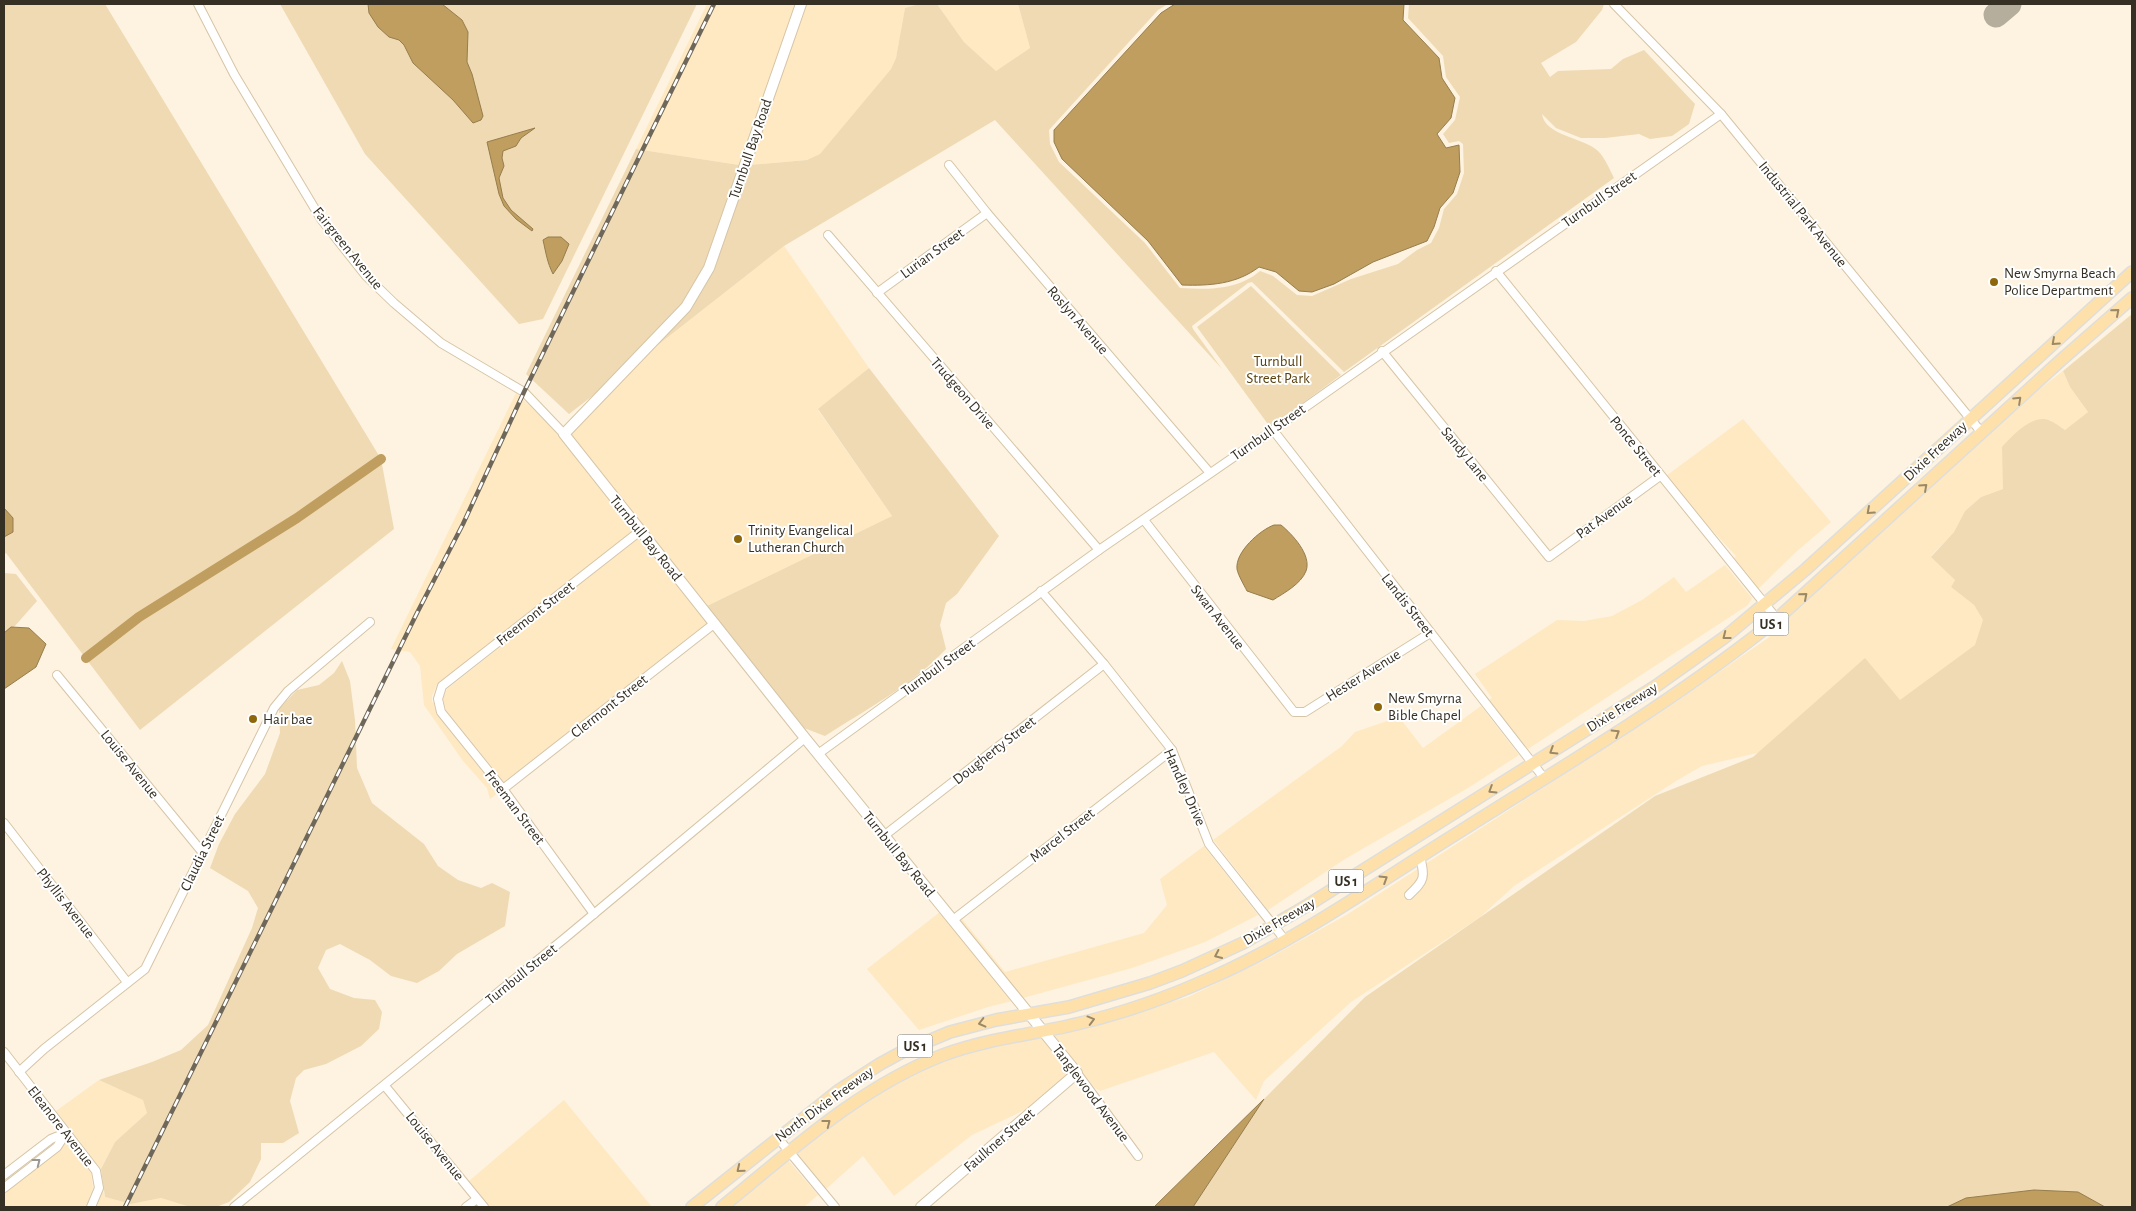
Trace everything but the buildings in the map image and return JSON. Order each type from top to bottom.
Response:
[{"type":"main road","name":"Dixie Freeway","points":[[1030,1014],[1095,1000],[1150,983],[1222,953],[1273,926],[1656,686],[1765,606],[2132,272]]},
{"type":"main road","name":"Dixie Freeway","points":[[1044,1031],[1098,1018],[1164,998],[1219,975],[1285,940],[1667,702],[1734,654],[1777,619],[2132,298]]},
{"type":"main road","name":"North Dixie Freeway","points":[[692,1207],[838,1091],[902,1052],[957,1030],[1030,1014]]},
{"type":"main road","name":"North Dixie Freeway","points":[[722,1207],[850,1104],[884,1083],[944,1055],[979,1044],[1044,1031]]},
{"type":"street","name":"Fairgreen Avenue","points":[[198,4],[234,74],[321,219],[366,276],[441,343],[524,392],[564,434]]},
{"type":"street","name":"Turnbull Bay Road","points":[[801,4],[705,275],[686,307],[564,434],[805,738],[1044,1031]]},
{"type":"street","name":"Industrial Park Avenue","points":[[1614,4],[1720,114],[1982,433]]},
{"type":"street","name":"Turnbull Street","points":[[818,754],[1041,591],[1273,430],[1382,351],[1720,114]]},
{"type":"street","name":"Roslyn Avenue","points":[[949,165],[1210,473]]},
{"type":"street","name":"Lurian Street","points":[[877,293],[987,212]]},
{"type":"street","name":"Trudgeon Drive","points":[[828,235],[1099,550]]},
{"type":"street","name":"Ponce Street","points":[[1496,271],[1777,619]]},
{"type":"street","name":"Sandy Lane","points":[[1382,351],[1549,556]]},
{"type":"street","name":"Landis Street","points":[[1273,430],[1544,778]]},
{"type":"street","name":"Pat Avenue","points":[[1549,556],[1660,476]]},
{"type":"street","name":"Swan Avenue","points":[[1144,520],[1294,712]]},
{"type":"street","name":"Freemont Street","points":[[438,699],[442,686],[640,532]]},
{"type":"street","name":"Handley Drive","points":[[1041,591],[1104,664],[1172,750],[1209,844],[1285,940]]},
{"type":"street","name":"Claudia Street","points":[[20,1072],[145,969],[274,708],[288,691],[370,622]]},
{"type":"street","name":"Clermont Street","points":[[503,788],[715,623]]},
{"type":"street","name":"Hester Avenue","points":[[1294,712],[1305,712],[1430,632]]},
{"type":"street","name":"Dougherty Street","points":[[885,836],[1104,664]]},
{"type":"street","name":"Louise Avenue","points":[[57,675],[203,852]]},
{"type":"street","name":"Freeman Street","points":[[438,699],[441,712],[503,788],[594,914]]},
{"type":"street","name":"Turnbull Street","points":[[234,1207],[385,1086],[805,738]]},
{"type":"street","name":"Marcel Street","points":[[953,920],[1172,750]]},
{"type":"street","name":"Phyllis Avenue","points":[[4,823],[127,982]]},
{"type":"street","points":[[1409,895],[1422,883],[1424,875],[1420,856]]},
{"type":"street","name":"Tanglewood Avenue","points":[[1044,1031],[1138,1156]]},
{"type":"street","name":"Eleanore Avenue","points":[[4,1052],[96,1170],[99,1188],[92,1207]]},
{"type":"street","name":"Faulkner Street","points":[[921,1207],[1077,1073]]},
{"type":"street","name":"Louise Avenue","points":[[385,1086],[484,1207]]},
{"type":"street","points":[[4,1176],[51,1139],[66,1133]]},
{"type":"street","points":[[4,1188],[57,1147],[66,1133]]},
{"type":"street","points":[[778,1138],[835,1207]]},
{"type":"street","points":[[466,1207],[477,1199]]},
{"type":"shaded area","points":[[368,4],[442,4],[462,20],[468,32],[467,62],[483,116],[481,120],[473,123],[453,100],[413,63],[404,45],[399,40],[389,37],[378,27],[369,13]]},
{"type":"shaded area","points":[[707,4],[796,4],[739,165],[636,149]]},
{"type":"shaded area","points":[[806,4],[919,4],[905,8],[896,58],[891,69],[820,155],[807,160],[750,165]]},
{"type":"shaded area","points":[[937,4],[1018,4],[1030,48],[996,71],[964,42]]},
{"type":"shaded area","points":[[1175,4],[1404,4],[1403,20],[1439,58],[1442,78],[1455,98],[1451,118],[1437,134],[1446,148],[1459,145],[1460,172],[1453,193],[1440,208],[1427,241],[1373,262],[1334,284],[1312,292],[1299,291],[1276,272],[1259,267],[1242,277],[1223,283],[1182,285],[1148,241],[1062,159],[1054,142],[1054,130],[1161,13]]},
{"type":"shaded area","points":[[535,128],[521,138],[516,146],[503,151],[504,166],[499,178],[503,198],[511,210],[533,229],[532,231],[516,219],[504,206],[499,194],[487,142]]},
{"type":"shaded area","points":[[548,237],[561,237],[569,244],[562,261],[553,274],[543,240]]},
{"type":"shaded area","points":[[784,246],[869,368],[818,410],[892,516],[707,606],[571,434],[654,348]]},
{"type":"shaded area","points":[[2063,371],[2070,387],[2088,412],[2065,430],[2050,420],[2003,475],[2003,489],[1981,497],[1965,511],[1954,532],[1931,556],[1955,580],[1951,587],[1974,605],[1984,622],[1974,651],[1904,704],[1791,736],[1757,753],[1702,766],[1676,781],[1514,886],[1479,918],[1351,1002],[1264,1081],[1256,1100],[1214,1052],[1100,1091],[1095,1088],[1053,1034],[1092,1025],[1188,997],[1271,957],[1348,914],[1670,706],[1768,638],[1776,626],[2024,401]]},
{"type":"shaded area","points":[[516,393],[560,437],[633,531],[437,685],[432,696],[432,702],[434,703],[437,715],[499,792],[490,799],[487,788],[463,761],[424,705],[420,666],[410,652],[391,649]]},
{"type":"shaded area","points":[[1743,419],[1831,522],[1796,552],[1758,589],[1733,559],[1736,556],[1699,516],[1666,476]]},
{"type":"shaded area","points":[[4,508],[13,518],[13,532],[4,537]]},
{"type":"shaded area","points":[[1274,525],[1281,525],[1300,545],[1307,565],[1304,576],[1292,588],[1273,600],[1247,591],[1237,569],[1237,562],[1250,542]]},
{"type":"shaded area","points":[[638,538],[707,623],[504,782],[446,710],[443,699],[447,689]]},
{"type":"shaded area","points":[[1725,565],[1752,598],[1748,605],[1528,749],[1489,700],[1492,698],[1475,674],[1557,620],[1584,621],[1612,616],[1642,600],[1674,577],[1686,592]]},
{"type":"shaded area","points":[[11,627],[29,628],[46,644],[36,667],[4,689],[4,633]]},
{"type":"shaded area","points":[[1481,706],[1519,755],[1468,788],[1345,859],[1268,910],[1213,840],[1342,746],[1355,732],[1399,717],[1423,748]]},
{"type":"shaded area","points":[[1204,846],[1258,915],[1205,942],[1132,968],[1023,998],[960,920],[962,919],[1005,972],[1144,933],[1167,905],[1160,879]]},
{"type":"shaded area","points":[[940,912],[1012,1001],[919,1030],[867,969]]},
{"type":"shaded area","points":[[1041,1036],[1071,1073],[1031,1107],[972,1135],[894,1196],[863,1156],[826,1189],[796,1154],[854,1108],[913,1073],[971,1051]]},
{"type":"shaded area","points":[[99,1080],[144,1100],[147,1113],[115,1142],[101,1169],[56,1111]]},
{"type":"shaded area","points":[[1264,1099],[1193,1207],[1154,1207]]},
{"type":"shaded area","points":[[564,1100],[652,1207],[490,1207],[469,1181]]},
{"type":"shaded area","points":[[66,1142],[91,1173],[93,1188],[86,1207],[4,1207],[4,1194],[60,1150]]},
{"type":"shaded area","points":[[788,1160],[818,1195],[804,1207],[729,1207]]},
{"type":"shaded area","points":[[103,1190],[105,1197],[131,1204],[161,1198],[190,1207],[97,1207]]},
{"type":"shaded area","points":[[2034,1190],[2078,1192],[2105,1207],[1947,1207],[1966,1198]]},
{"type":"green space","points":[[4,4],[105,4],[381,459],[394,529],[140,730],[6,553],[4,554]]},
{"type":"green space","points":[[280,4],[697,4],[543,319],[519,324],[365,154]]},
{"type":"green space","points":[[919,4],[937,4],[964,42],[996,71],[1030,48],[1018,4],[1168,4],[1158,10],[1049,130],[1050,144],[1059,162],[1145,243],[1180,288],[1212,289],[1232,285],[1242,282],[1260,271],[1273,276],[1297,295],[1312,296],[1351,279],[1398,264],[1417,250],[1431,243],[1439,228],[1444,209],[1457,194],[1464,173],[1463,144],[1459,141],[1449,143],[1443,134],[1455,120],[1460,97],[1446,77],[1443,56],[1408,18],[1409,4],[1604,4],[1602,10],[1576,42],[1541,63],[1550,77],[1558,71],[1611,69],[1623,59],[1644,50],[1695,104],[1689,124],[1672,136],[1650,139],[1639,134],[1605,138],[1581,138],[1556,128],[1542,114],[1550,127],[1557,132],[1583,142],[1598,151],[1614,178],[1344,372],[1252,282],[1248,283],[1192,326],[1222,369],[995,120],[784,246],[654,348],[691,309],[713,269],[750,165],[807,160],[820,154],[891,69],[896,58],[905,8]]},
{"type":"green space","points":[[636,149],[739,165],[704,266],[682,304],[600,390],[569,414],[526,374]]},
{"type":"green space","name":"Turnbull Street Park","points":[[1251,286],[1341,375],[1270,427],[1197,327]]},
{"type":"green space","points":[[2132,314],[2132,1207],[2105,1207],[2078,1192],[1966,1198],[1947,1207],[1193,1207],[1264,1099],[1365,997],[1655,796],[1753,757],[1865,658],[1900,700],[1975,645],[1983,620],[1974,605],[1951,587],[1955,580],[1931,557],[1954,532],[1965,511],[1981,497],[2003,489],[2002,447],[2015,433],[2032,422],[2044,419],[2053,422],[2065,430],[2088,412],[2070,387],[2063,371]]},
{"type":"green space","points":[[869,368],[999,536],[957,594],[946,603],[940,625],[946,649],[903,686],[825,736],[804,728],[707,606],[892,516],[818,409]]},
{"type":"green space","points":[[4,573],[16,574],[37,601],[14,627],[4,633]]},
{"type":"green space","points":[[342,661],[350,681],[355,720],[357,768],[372,803],[424,844],[438,866],[458,880],[481,888],[492,883],[510,892],[505,926],[457,954],[439,971],[417,983],[391,976],[370,960],[340,944],[326,950],[318,968],[330,989],[354,998],[375,1000],[382,1012],[379,1029],[361,1046],[326,1064],[304,1070],[296,1078],[290,1101],[299,1133],[283,1143],[261,1143],[261,1159],[250,1182],[229,1202],[216,1207],[190,1207],[161,1198],[131,1204],[105,1197],[101,1169],[115,1142],[147,1113],[143,1100],[99,1080],[181,1050],[208,1025],[252,928],[258,908],[248,891],[210,868],[219,844],[235,814],[265,774],[280,733],[279,709],[297,690],[319,685],[334,673]]},
{"type":"waterway","points":[[86,658],[139,617],[297,518],[381,459]]},
{"type":"taxiway","points":[[1996,15],[2009,4]]},
{"type":"railway","points":[[125,1207],[417,613],[463,524],[524,392],[714,4]]},
{"type":"place","name":"New Smyrna Beach Police Department","points":[[1994,282]]},
{"type":"place","name":"Trinity Evangelical Lutheran Church","points":[[738,539]]},
{"type":"place","name":"New Smyrna Bible Chapel","points":[[1378,707]]},
{"type":"place","name":"Hair bae","points":[[253,719]]}]
